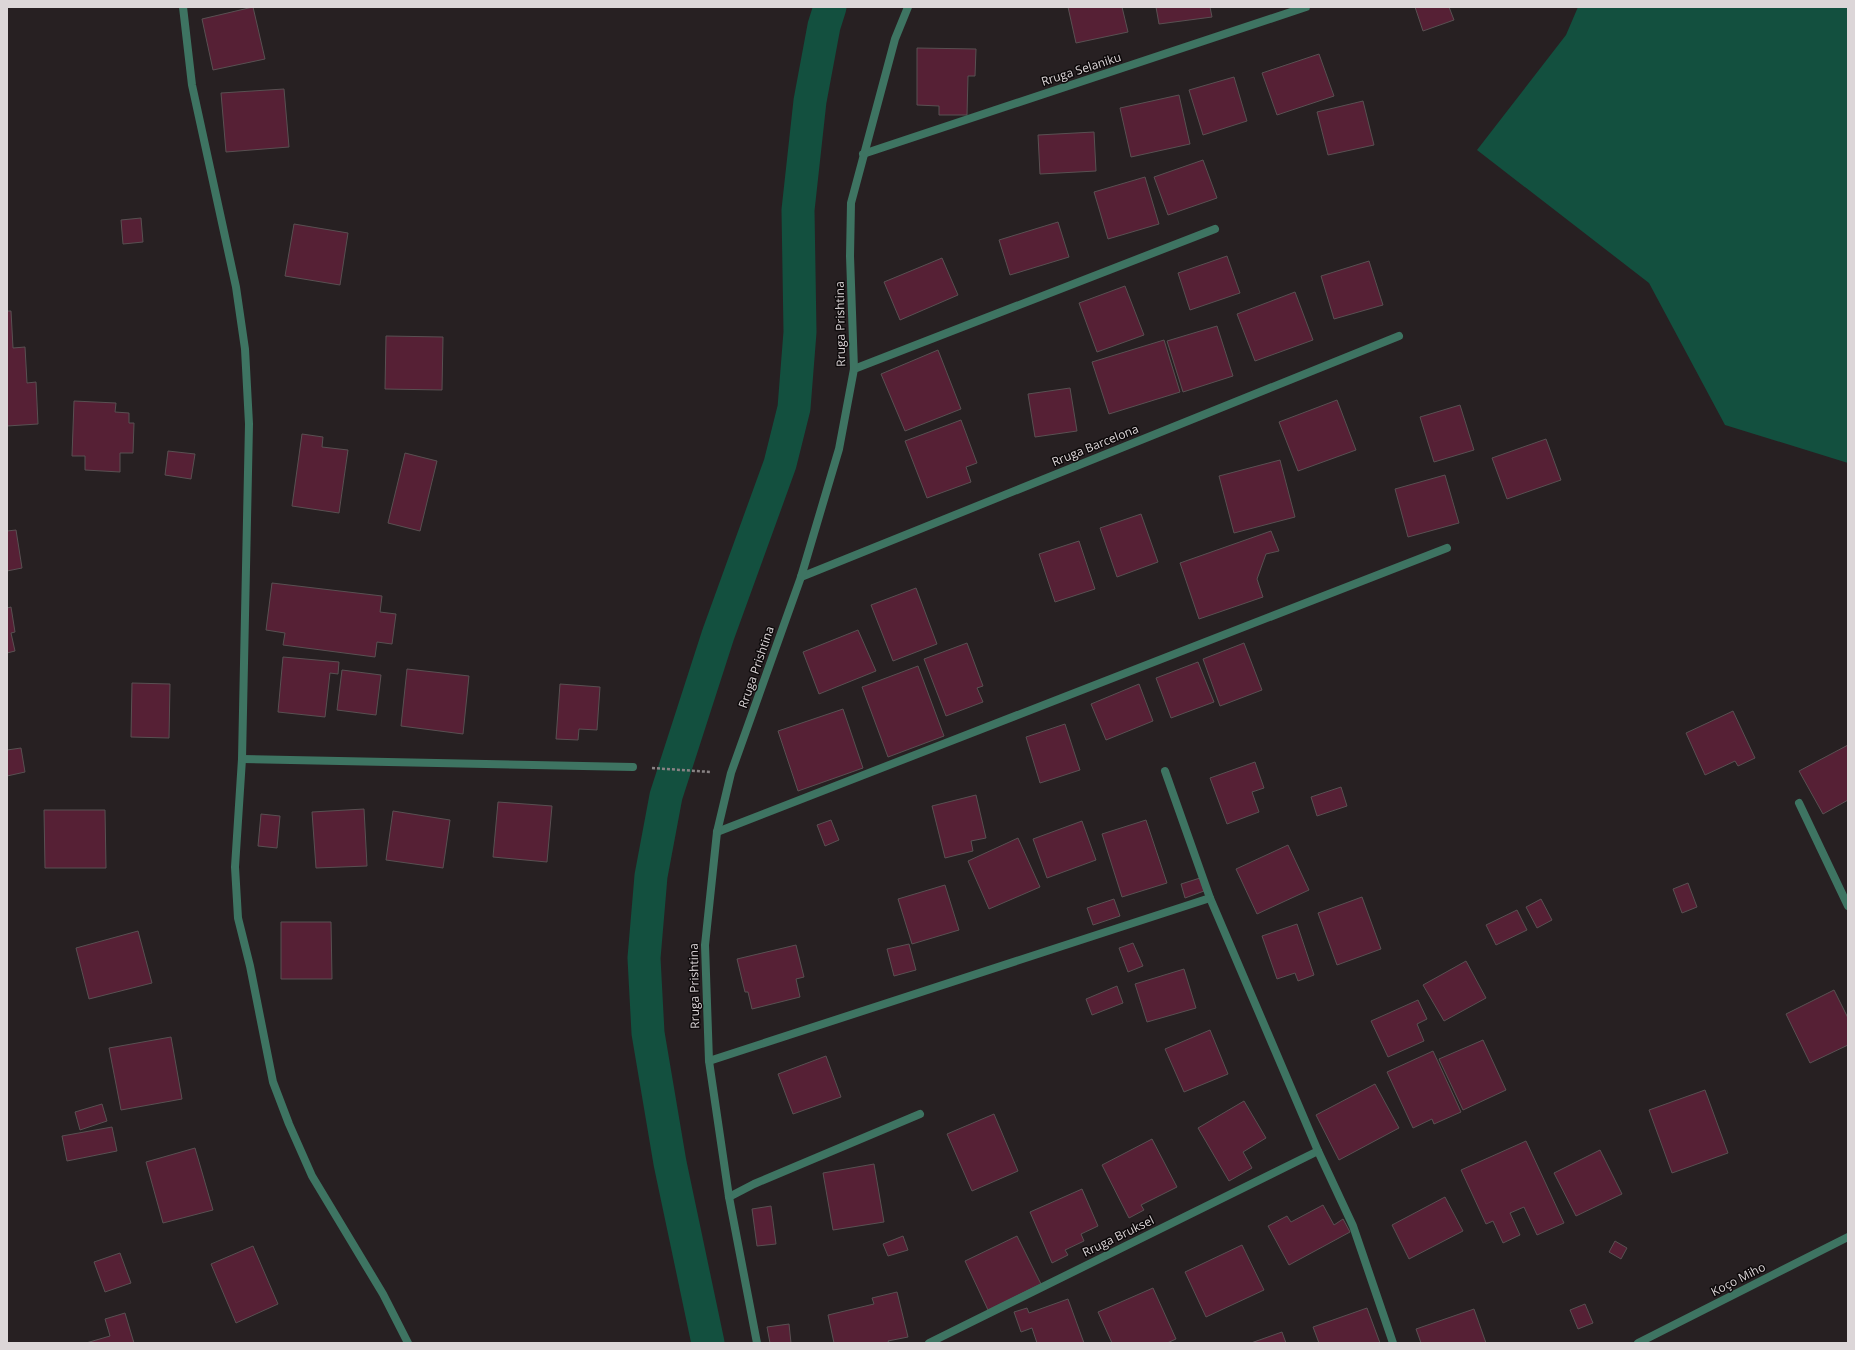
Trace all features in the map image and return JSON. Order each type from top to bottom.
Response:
[{"type":"street","points":[[183,7],[192,84],[236,287],[246,349],[249,424],[242,759],[235,866],[238,918],[250,966],[272,1082],[312,1176],[384,1294],[408,1343]]},
{"type":"street","name":"Rruga Prishtina","points":[[757,1343],[729,1197],[709,1061],[705,945],[717,832],[731,774],[801,577],[839,449],[854,369],[850,256],[851,203],[895,39],[908,7]]},
{"type":"street","name":"Rruga Selaniku","points":[[863,154],[1306,7]]},
{"type":"street","points":[[854,369],[1214,228]]},
{"type":"street","name":"Rruga Barcelona","points":[[801,577],[1398,336]]},
{"type":"street","points":[[717,832],[1447,548]]},
{"type":"street","points":[[242,759],[633,767]]},
{"type":"street","points":[[1165,771],[1210,898],[1318,1151],[1353,1226],[1393,1343]]},
{"type":"street","points":[[1799,803],[1848,906]]},
{"type":"street","points":[[709,1061],[1210,898]]},
{"type":"street","points":[[729,1197],[754,1184],[920,1114]]},
{"type":"street","name":"Rruga Bruksel","points":[[929,1343],[1318,1151]]},
{"type":"street","name":"Koço Miho","points":[[1638,1343],[1848,1237]]},
{"type":"path","points":[[633,767],[731,774]]},
{"type":"shaded area","points":[[1578,7],[1848,7],[1848,463],[1725,425],[1649,283],[1477,150],[1566,35]]},
{"type":"building","points":[[253,7],[265,59],[213,70],[202,19]]},
{"type":"building","points":[[1068,7],[1122,7],[1128,32],[1076,43]]},
{"type":"building","points":[[1156,7],[1210,7],[1212,17],[1159,24]]},
{"type":"building","points":[[1415,7],[1449,7],[1454,20],[1423,31]]},
{"type":"building","points":[[917,48],[976,49],[975,76],[968,76],[967,115],[939,115],[939,106],[917,105]]},
{"type":"building","points":[[1319,54],[1334,96],[1277,115],[1262,73]]},
{"type":"building","points":[[1234,77],[1247,121],[1203,135],[1189,90]]},
{"type":"building","points":[[284,89],[289,147],[226,152],[221,93]]},
{"type":"building","points":[[1179,95],[1190,144],[1131,157],[1120,108]]},
{"type":"building","points":[[1363,101],[1374,145],[1328,155],[1317,112]]},
{"type":"building","points":[[1094,132],[1096,171],[1040,174],[1038,135]]},
{"type":"building","points":[[1203,160],[1217,198],[1168,215],[1154,177]]},
{"type":"building","points":[[1145,177],[1159,224],[1108,239],[1094,192]]},
{"type":"building","points":[[141,218],[143,242],[123,244],[121,220]]},
{"type":"building","points":[[1058,222],[1069,257],[1010,275],[999,240]]},
{"type":"building","points":[[294,224],[348,233],[340,285],[285,276]]},
{"type":"building","points":[[1227,256],[1240,293],[1190,310],[1178,273]]},
{"type":"building","points":[[942,258],[958,295],[900,320],[884,282]]},
{"type":"building","points":[[1369,261],[1383,305],[1334,319],[1321,276]]},
{"type":"building","points":[[1125,286],[1144,335],[1097,352],[1079,303]]},
{"type":"building","points":[[1295,292],[1313,340],[1255,361],[1237,314]]},
{"type":"building","points":[[7,311],[11,311],[13,348],[25,347],[27,383],[36,382],[38,424],[7,426]]},
{"type":"building","points":[[1217,326],[1233,376],[1183,392],[1167,341]]},
{"type":"building","points":[[386,336],[443,337],[442,390],[385,389]]},
{"type":"building","points":[[1164,340],[1180,392],[1109,414],[1092,362]]},
{"type":"building","points":[[938,350],[961,409],[905,431],[881,374]]},
{"type":"building","points":[[1070,388],[1077,431],[1035,437],[1028,394]]},
{"type":"building","points":[[1337,400],[1356,450],[1298,471],[1279,422]]},
{"type":"building","points":[[74,401],[116,403],[115,412],[129,413],[129,423],[134,423],[133,453],[120,453],[120,472],[85,470],[85,456],[72,456]]},
{"type":"building","points":[[1460,405],[1474,450],[1434,462],[1420,417]]},
{"type":"building","points":[[961,420],[977,463],[966,467],[971,482],[927,498],[905,441]]},
{"type":"building","points":[[302,434],[323,437],[322,447],[348,450],[339,513],[292,506]]},
{"type":"building","points":[[1546,439],[1561,480],[1507,499],[1492,458]]},
{"type":"building","points":[[168,451],[195,454],[191,479],[165,475]]},
{"type":"building","points":[[405,453],[437,461],[420,531],[388,523]]},
{"type":"building","points":[[1280,460],[1295,517],[1234,533],[1219,476]]},
{"type":"building","points":[[1445,475],[1459,523],[1408,537],[1395,489]]},
{"type":"building","points":[[1141,514],[1158,562],[1117,577],[1100,528]]},
{"type":"building","points":[[16,530],[22,568],[7,571],[7,531]]},
{"type":"building","points":[[1271,531],[1279,551],[1266,554],[1257,579],[1263,597],[1199,619],[1180,563]]},
{"type":"building","points":[[1079,541],[1095,589],[1055,602],[1039,554]]},
{"type":"building","points":[[272,583],[382,596],[380,612],[396,614],[392,644],[377,642],[375,657],[283,645],[285,633],[266,630]]},
{"type":"building","points":[[916,588],[937,644],[893,661],[871,605]]},
{"type":"building","points":[[11,607],[15,632],[11,633],[15,651],[7,653],[7,608]]},
{"type":"building","points":[[858,630],[876,671],[819,694],[803,652]]},
{"type":"building","points":[[967,643],[983,686],[977,688],[983,702],[946,716],[924,659]]},
{"type":"building","points":[[1244,643],[1262,690],[1220,706],[1203,659]]},
{"type":"building","points":[[283,657],[339,662],[338,674],[330,673],[325,717],[278,712]]},
{"type":"building","points":[[1198,662],[1214,702],[1171,718],[1156,678]]},
{"type":"building","points":[[918,666],[944,736],[888,757],[862,687]]},
{"type":"building","points":[[407,669],[469,676],[463,734],[401,726]]},
{"type":"building","points":[[342,670],[381,675],[376,715],[337,710]]},
{"type":"building","points":[[132,683],[170,684],[169,738],[131,737]]},
{"type":"building","points":[[560,684],[600,687],[597,730],[579,729],[578,740],[556,739]]},
{"type":"building","points":[[1139,684],[1153,721],[1106,740],[1091,704]]},
{"type":"building","points":[[843,709],[863,768],[798,791],[778,731]]},
{"type":"building","points":[[1733,711],[1755,758],[1738,766],[1735,761],[1705,775],[1686,733]]},
{"type":"building","points":[[1065,724],[1080,770],[1040,783],[1026,737]]},
{"type":"building","points":[[1848,745],[1848,800],[1823,814],[1799,771]]},
{"type":"building","points":[[21,748],[25,772],[7,776],[7,750]]},
{"type":"building","points":[[1255,762],[1264,788],[1252,792],[1259,812],[1227,824],[1210,778]]},
{"type":"building","points":[[1341,787],[1347,806],[1317,816],[1311,797]]},
{"type":"building","points":[[976,795],[986,838],[971,841],[973,851],[945,858],[932,806]]},
{"type":"building","points":[[498,802],[552,806],[547,862],[493,857]]},
{"type":"building","points":[[364,809],[367,866],[316,868],[312,812]]},
{"type":"building","points":[[44,810],[105,810],[106,868],[45,868]]},
{"type":"building","points":[[393,811],[450,820],[443,868],[386,860]]},
{"type":"building","points":[[261,814],[280,816],[277,848],[258,846]]},
{"type":"building","points":[[831,820],[839,840],[825,846],[817,825]]},
{"type":"building","points":[[1146,820],[1167,883],[1122,897],[1102,834]]},
{"type":"building","points":[[1082,821],[1096,860],[1047,878],[1033,839]]},
{"type":"building","points":[[1018,838],[1040,887],[989,909],[968,861]]},
{"type":"building","points":[[1288,845],[1309,890],[1257,914],[1236,869]]},
{"type":"building","points":[[1200,878],[1204,891],[1185,898],[1181,884]]},
{"type":"building","points":[[1688,883],[1697,907],[1682,913],[1673,889]]},
{"type":"building","points":[[945,885],[959,930],[912,944],[898,899]]},
{"type":"building","points":[[1362,897],[1381,949],[1337,965],[1318,913]]},
{"type":"building","points":[[1114,899],[1120,916],[1093,925],[1087,908]]},
{"type":"building","points":[[1541,899],[1552,920],[1537,928],[1526,907]]},
{"type":"building","points":[[1517,910],[1527,930],[1496,945],[1486,925]]},
{"type":"building","points":[[281,922],[331,922],[332,979],[281,979]]},
{"type":"building","points":[[1297,924],[1314,975],[1298,981],[1295,973],[1277,979],[1262,936]]},
{"type":"building","points":[[138,931],[152,983],[89,999],[76,948]]},
{"type":"building","points":[[1133,943],[1143,966],[1128,972],[1119,948]]},
{"type":"building","points":[[909,944],[916,970],[894,976],[887,949]]},
{"type":"building","points":[[796,945],[804,977],[796,979],[800,997],[752,1009],[748,992],[745,992],[737,959]]},
{"type":"building","points":[[1466,961],[1486,998],[1444,1021],[1423,985]]},
{"type":"building","points":[[1184,969],[1196,1008],[1147,1022],[1135,984]]},
{"type":"building","points":[[1117,986],[1123,1003],[1092,1015],[1086,999]]},
{"type":"building","points":[[1834,990],[1848,1018],[1848,1045],[1810,1063],[1786,1014]]},
{"type":"building","points":[[1418,1000],[1427,1019],[1417,1024],[1424,1041],[1388,1057],[1371,1021]]},
{"type":"building","points":[[1210,1030],[1228,1074],[1184,1092],[1165,1049]]},
{"type":"building","points":[[171,1037],[182,1099],[121,1110],[109,1048]]},
{"type":"building","points":[[1483,1040],[1506,1090],[1463,1110],[1439,1059]]},
{"type":"building","points":[[1433,1051],[1461,1112],[1434,1124],[1432,1119],[1413,1128],[1387,1072]]},
{"type":"building","points":[[826,1056],[841,1097],[793,1114],[778,1074]]},
{"type":"building","points":[[1375,1084],[1399,1128],[1339,1160],[1316,1115]]},
{"type":"building","points":[[1705,1090],[1728,1153],[1672,1173],[1649,1110]]},
{"type":"building","points":[[1244,1101],[1266,1138],[1243,1152],[1252,1168],[1229,1181],[1198,1128]]},
{"type":"building","points":[[102,1104],[107,1121],[80,1130],[75,1112]]},
{"type":"building","points":[[994,1114],[1018,1171],[972,1191],[947,1134]]},
{"type":"building","points":[[112,1127],[117,1151],[67,1161],[62,1136]]},
{"type":"building","points":[[1152,1139],[1177,1187],[1141,1205],[1144,1210],[1129,1218],[1102,1165]]},
{"type":"building","points":[[1526,1141],[1564,1223],[1537,1235],[1524,1207],[1510,1213],[1520,1235],[1503,1243],[1493,1221],[1486,1224],[1461,1170]]},
{"type":"building","points":[[195,1148],[213,1210],[163,1223],[146,1162]]},
{"type":"building","points":[[1600,1150],[1622,1194],[1576,1216],[1554,1173]]},
{"type":"building","points":[[874,1164],[884,1222],[833,1230],[823,1173]]},
{"type":"building","points":[[1082,1189],[1098,1226],[1081,1234],[1084,1241],[1065,1250],[1068,1255],[1052,1263],[1030,1212]]},
{"type":"building","points":[[1445,1197],[1463,1231],[1409,1259],[1392,1225]]},
{"type":"building","points":[[1323,1205],[1334,1225],[1343,1219],[1350,1232],[1289,1265],[1268,1226],[1287,1216],[1291,1222]]},
{"type":"building","points":[[771,1206],[776,1244],[757,1246],[752,1209]]},
{"type":"building","points":[[903,1236],[908,1250],[888,1256],[883,1244]]},
{"type":"building","points":[[1017,1236],[1041,1284],[988,1310],[965,1261]]},
{"type":"building","points":[[1615,1241],[1627,1248],[1621,1259],[1609,1252]]},
{"type":"building","points":[[1242,1245],[1264,1290],[1206,1317],[1185,1272]]},
{"type":"building","points":[[253,1246],[278,1304],[236,1323],[211,1264]]},
{"type":"building","points":[[120,1253],[131,1283],[105,1292],[94,1262]]},
{"type":"building","points":[[1153,1288],[1176,1339],[1167,1343],[1112,1343],[1098,1312]]},
{"type":"building","points":[[897,1292],[908,1337],[888,1341],[889,1343],[834,1343],[828,1315],[874,1304],[872,1298]]},
{"type":"building","points":[[1068,1299],[1084,1343],[1037,1343],[1032,1328],[1021,1332],[1014,1312],[1027,1308],[1029,1313]]},
{"type":"building","points":[[1585,1304],[1593,1323],[1578,1329],[1570,1310]]},
{"type":"building","points":[[1367,1308],[1380,1343],[1319,1343],[1313,1327]]},
{"type":"building","points":[[1474,1309],[1486,1343],[1421,1343],[1416,1329]]},
{"type":"building","points":[[125,1313],[134,1343],[86,1343],[110,1336],[105,1319]]},
{"type":"building","points":[[789,1324],[791,1343],[770,1343],[767,1327]]},
{"type":"building","points":[[1282,1332],[1286,1343],[1251,1343]]},
{"type":"waterway","points":[[708,1343],[670,1163],[648,1033],[644,958],[651,876],[666,796],[718,635],[780,464],[794,408],[800,332],[798,210],[810,101],[824,26],[830,7]]}]
